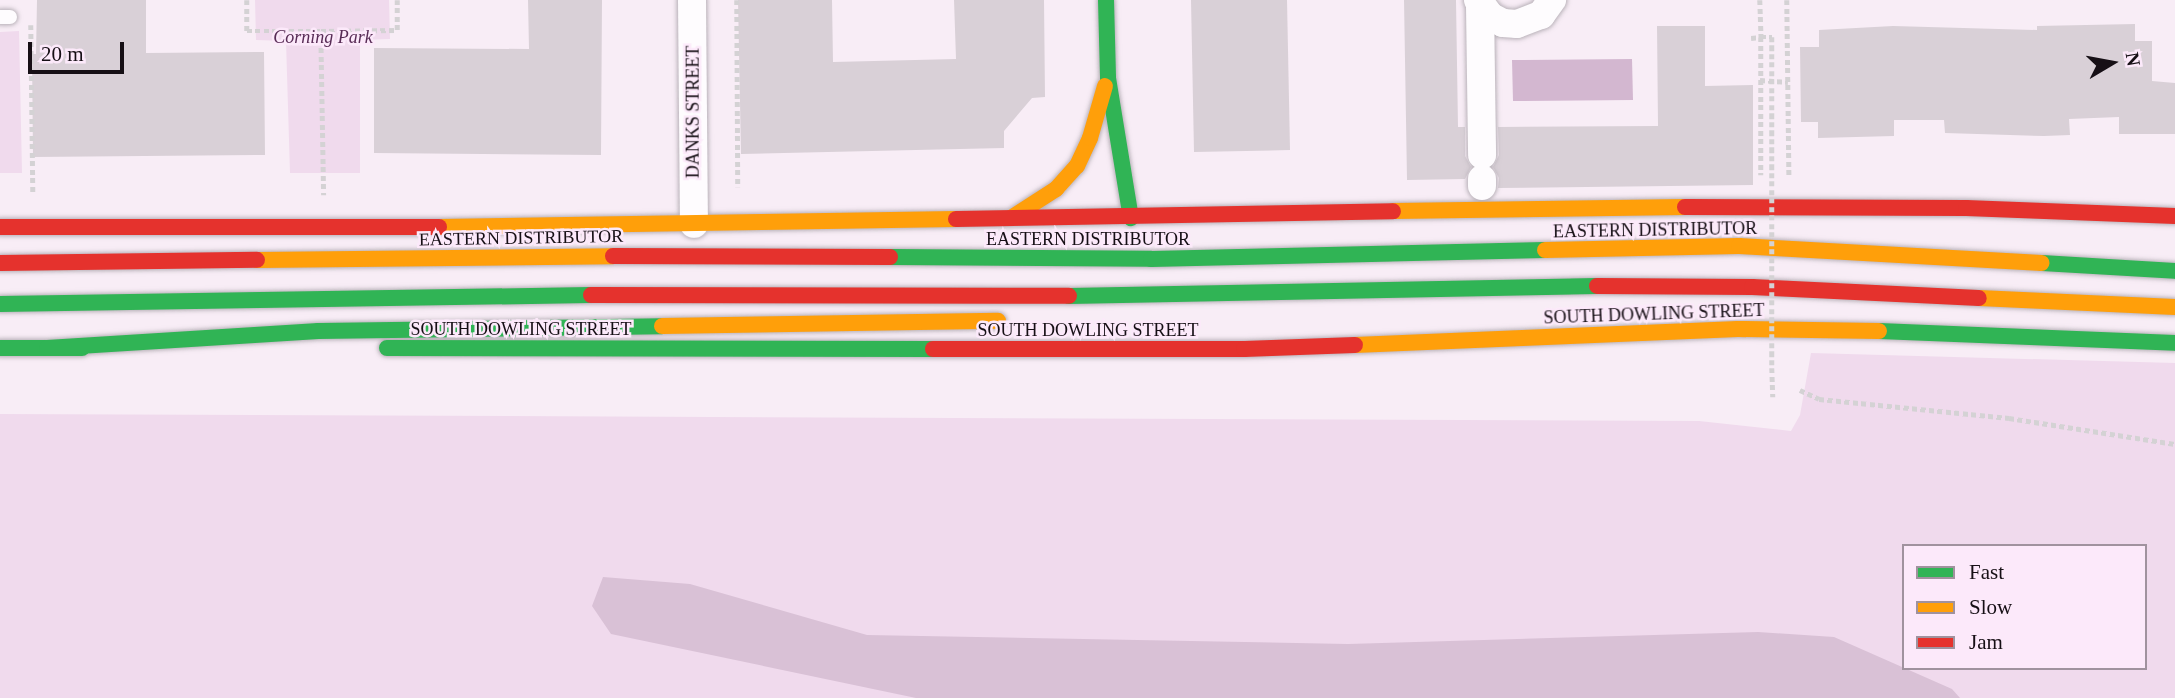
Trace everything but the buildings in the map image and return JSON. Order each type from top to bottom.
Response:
[{"type":"main road","points":[[1106,0],[1108,78],[1131,218]]},
{"type":"main road","points":[[1011,218],[1056,189],[1077,166],[1090,138],[1108,78]]},
{"type":"main road","points":[[0,226],[325,229],[1761,207],[1966,208],[2175,216]]},
{"type":"main road","name":"EASTERN DISTRIBUTOR","points":[[0,263],[732,256],[1151,259],[1739,246],[2175,271]]},
{"type":"main road","points":[[0,304],[477,295],[1056,296],[1508,285],[1752,287],[2175,307]]},
{"type":"main road","points":[[1460,305],[1752,287]]},
{"type":"main road","points":[[47,348],[318,331],[1015,321]]},
{"type":"main road","name":"SOUTH DOWLING STREET","points":[[368,348],[1244,349],[1738,329],[1866,330],[2175,343]]},
{"type":"main road","points":[[0,348],[312,348]]},
{"type":"street","name":"DANKS STREET","points":[[692,0],[694,224]]},
{"type":"street","points":[[1479,3],[1503,23],[1517,24],[1541,15],[1552,0]]},
{"type":"street","points":[[1479,3],[1482,173]]},
{"type":"path","points":[[247,0],[247,31],[397,30],[397,0]]},
{"type":"path","points":[[737,0],[738,187]]},
{"type":"path","points":[[1760,0],[1761,207]]},
{"type":"path","points":[[1787,0],[1790,207]]},
{"type":"path","points":[[5,17],[31,17],[33,199]]},
{"type":"path","points":[[321,31],[324,196]]},
{"type":"path","points":[[1751,38],[1772,37],[1773,397]]},
{"type":"path","points":[[1760,80],[1788,82]]},
{"type":"path","points":[[1800,390],[1819,398],[2009,418],[2175,444]]},
{"type":"green space","name":"Corning Park","points":[[255,0],[389,0],[390,39],[360,40],[360,173],[290,173],[286,41],[256,40]]},
{"type":"green space","points":[[19,31],[22,173],[0,173],[0,32]]},
{"type":"green space","points":[[1811,353],[2175,363],[2175,698],[0,698],[0,414],[1699,421],[1791,431],[1800,415]]},
{"type":"shaded area","points":[[1632,59],[1633,100],[1513,101],[1512,60]]},
{"type":"shaded area","points":[[603,577],[690,584],[867,635],[1348,644],[1758,632],[1834,637],[1902,667],[1902,670],[1909,670],[1952,689],[1960,698],[916,698],[611,634],[592,606]]},
{"type":"traffic: fast","points":[[1106,0],[1108,78],[1131,218]]},
{"type":"traffic: fast","points":[[890,257],[1151,259],[1545,250]]},
{"type":"traffic: fast","points":[[2042,263],[2175,271]]},
{"type":"traffic: fast","points":[[1069,296],[1597,286]]},
{"type":"traffic: fast","points":[[0,304],[591,295]]},
{"type":"traffic: fast","points":[[47,348],[318,331],[662,326]]},
{"type":"traffic: fast","points":[[1879,331],[2175,343]]},
{"type":"traffic: fast","points":[[0,348],[82,348]]},
{"type":"traffic: fast","points":[[387,348],[933,349]]},
{"type":"traffic: slow","points":[[1011,218],[1056,189],[1077,166],[1090,138],[1105,86]]},
{"type":"traffic: slow","points":[[1393,211],[1685,207]]},
{"type":"traffic: slow","points":[[439,227],[956,219]]},
{"type":"traffic: slow","points":[[1545,250],[1739,246],[2042,263]]},
{"type":"traffic: slow","points":[[257,260],[613,256]]},
{"type":"traffic: slow","points":[[1979,298],[2175,307]]},
{"type":"traffic: slow","points":[[662,326],[998,321]]},
{"type":"traffic: slow","points":[[1355,345],[1738,329],[1879,331]]},
{"type":"traffic: jam","points":[[1685,207],[1966,208],[2175,216]]},
{"type":"traffic: jam","points":[[956,219],[1393,211]]},
{"type":"traffic: jam","points":[[0,227],[439,227]]},
{"type":"traffic: jam","points":[[613,256],[890,257]]},
{"type":"traffic: jam","points":[[0,263],[257,260]]},
{"type":"traffic: jam","points":[[1597,286],[1752,287],[1979,298]]},
{"type":"traffic: jam","points":[[591,295],[1069,296]]},
{"type":"traffic: jam","points":[[933,349],[1244,349],[1355,345]]}]
